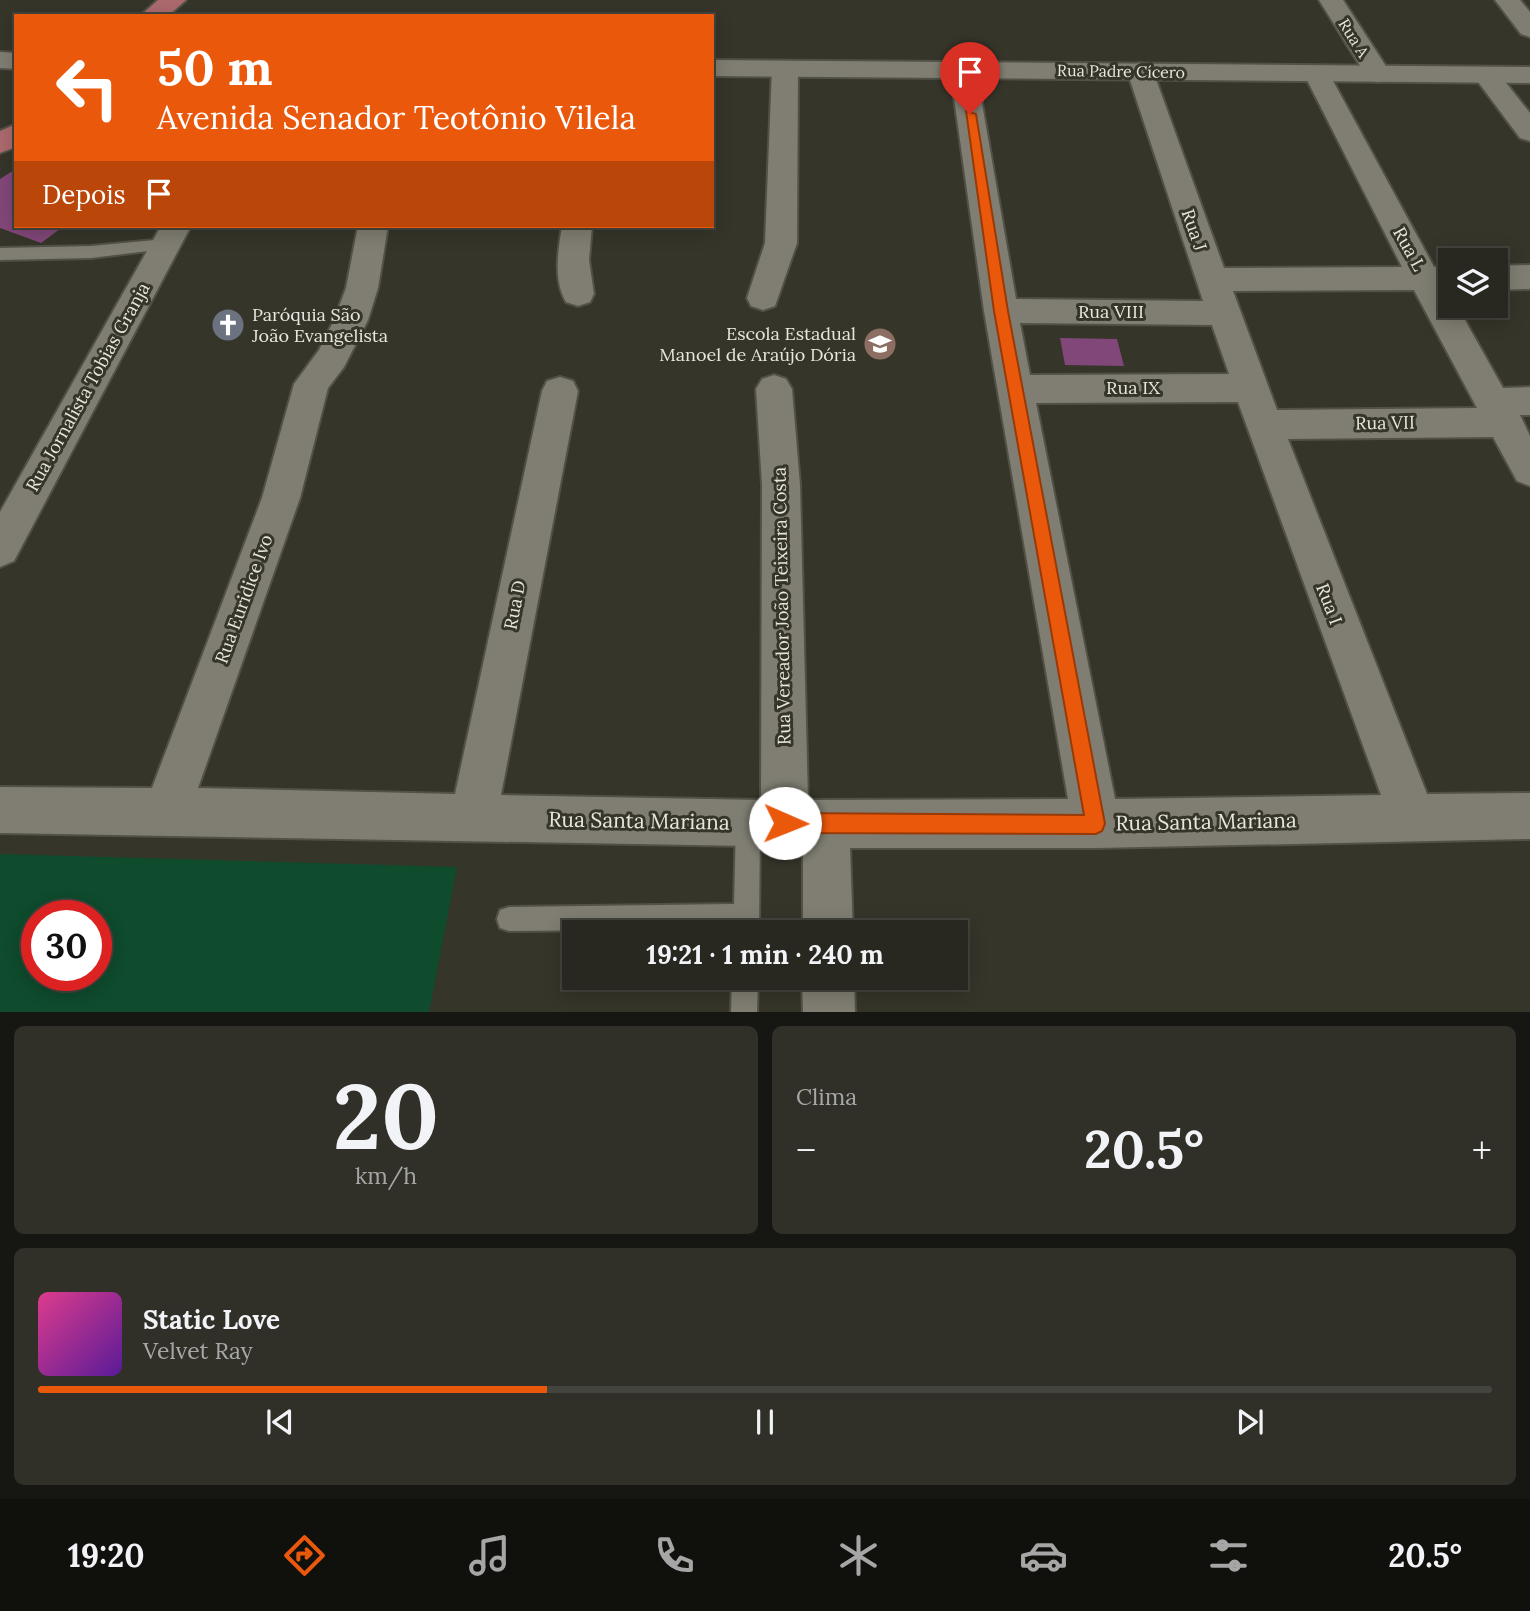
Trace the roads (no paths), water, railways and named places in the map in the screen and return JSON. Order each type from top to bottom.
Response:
[{"type":"main road","points":[[155,14],[174,0]]},
{"type":"main road","points":[[182,14],[201,0]]},
{"type":"street","name":"Rua A","points":[[1331,0],[1378,75]]},
{"type":"street","points":[[1507,0],[1530,29]]},
{"type":"street","name":"Rua Padre Cícero","points":[[714,68],[1530,75]]},
{"type":"street","points":[[763,298],[781,243],[785,69]]},
{"type":"street","points":[[963,69],[1001,311],[1096,824]]},
{"type":"street","name":"Rua J","points":[[1139,71],[1250,388]]},
{"type":"street","name":"Rua L","points":[[1317,74],[1366,172],[1438,279]]},
{"type":"street","points":[[1486,75],[1530,132]]},
{"type":"street","name":"Rua Euridice Ivo","points":[[167,811],[281,498],[312,384],[332,358],[351,320],[362,288],[373,228]]},
{"type":"street","points":[[577,228],[573,260],[578,294]]},
{"type":"street","name":"Rua Jornalista Tobias Granja","points":[[0,549],[171,235]]},
{"type":"street","points":[[1508,278],[1530,277]]},
{"type":"street","points":[[1211,280],[1438,279]]},
{"type":"street","name":"Rua VIII","points":[[1001,311],[1222,313]]},
{"type":"street","name":"Rua L","points":[[1459,318],[1509,408],[1530,470]]},
{"type":"street","name":"Rua IX","points":[[1016,389],[1250,388]]},
{"type":"street","name":"Rua I","points":[[1250,388],[1328,602],[1413,818]]},
{"type":"street","name":"Rua Vereador João Teixeira Costa","points":[[774,389],[781,485],[787,823],[823,920]]},
{"type":"street","name":"Rua D","points":[[473,819],[560,391]]},
{"type":"street","name":"Rua VII","points":[[1265,425],[1509,408]]},
{"type":"street","name":"Rua Santa Mariana","points":[[0,810],[787,823],[1096,824],[1530,816]]},
{"type":"street","points":[[828,990],[829,1012]]},
{"type":"lane","points":[[0,254],[91,252],[171,235]]},
{"type":"lane","points":[[748,920],[787,823]]},
{"type":"lane","points":[[509,919],[562,920]]},
{"type":"lane","points":[[744,1012],[745,990]]},
{"type":"place","name":"Paróquia São João Evangelista","points":[[228,325]]},
{"type":"place","name":"Escola Estadual Manoel de Araújo Dória","points":[[880,344]]}]
